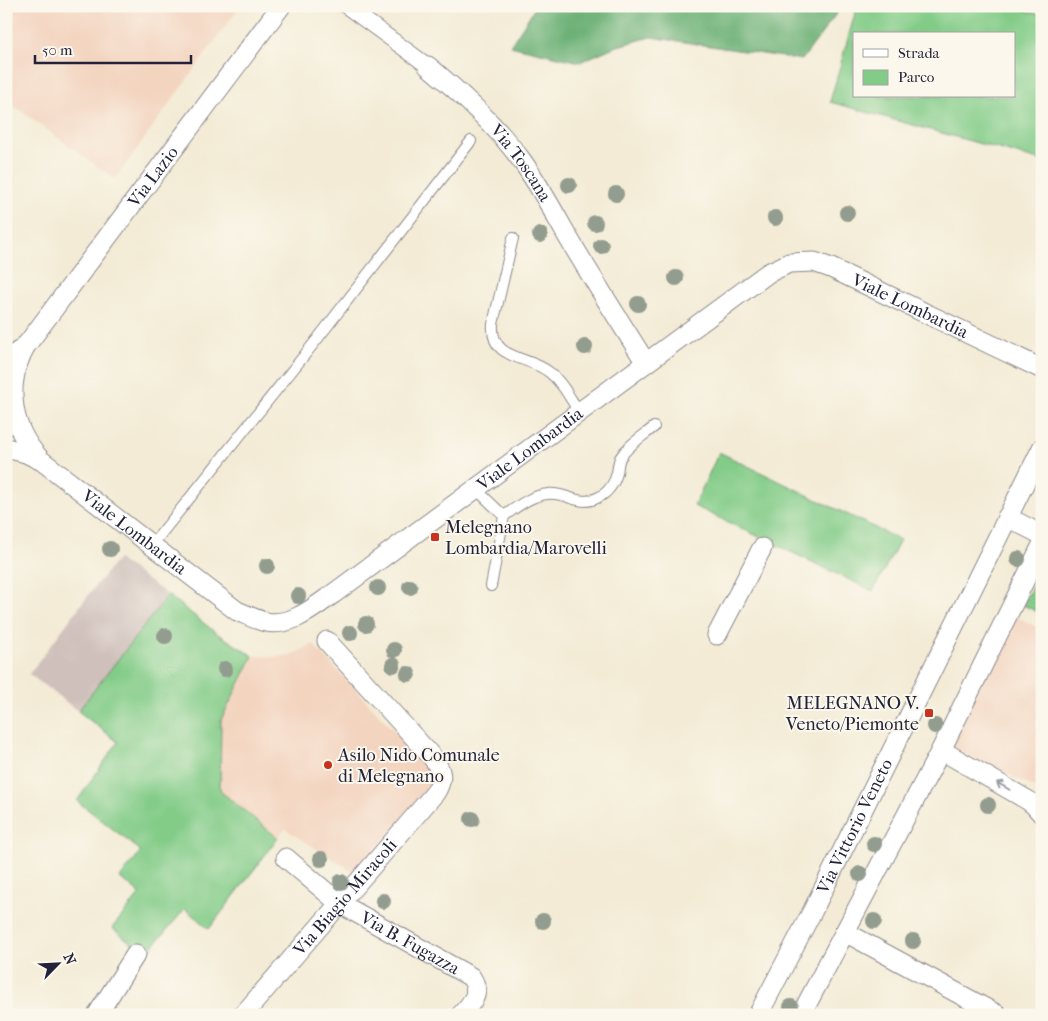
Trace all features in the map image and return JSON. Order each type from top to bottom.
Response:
[{"type":"street","name":"Via Toscana","points":[[346,6],[428,66],[448,83],[487,121],[521,160],[646,362]]},
{"type":"street","name":"Via Lazio","points":[[6,360],[28,343],[280,8]]},
{"type":"street","name":"Viale Lombardia","points":[[10,397],[23,434],[34,453],[42,461],[237,611],[256,620],[282,622],[296,618],[310,610],[768,273],[789,263],[814,262],[831,268],[1042,369]]},
{"type":"street","name":"Via Lazio","points":[[10,397],[15,372],[28,343]]},
{"type":"street","points":[[6,434],[11,426],[13,417],[10,397]]},
{"type":"street","name":"Viale Lombardia","points":[[6,448],[26,453],[42,461]]},
{"type":"street","name":"Via Vittorio Veneto","points":[[758,1015],[1042,448]]},
{"type":"street","points":[[1007,517],[1042,535]]},
{"type":"street","points":[[801,1015],[941,750],[1042,544]]},
{"type":"street","points":[[717,635],[762,548]]},
{"type":"street","name":"Via Biagio Miracoli","points":[[243,1015],[435,793],[441,781],[438,764],[327,641]]},
{"type":"street","points":[[941,750],[1034,804],[1042,814]]},
{"type":"street","name":"Via B. Fugazza","points":[[286,858],[339,903],[467,975],[474,982],[476,993],[461,1015]]},
{"type":"street","points":[[845,932],[998,1015]]},
{"type":"street","points":[[97,1015],[136,954]]},
{"type":"lane","points":[[152,545],[309,349],[470,141]]},
{"type":"lane","points":[[513,238],[492,324],[494,337],[500,348],[505,352],[548,371],[560,383],[579,412]]},
{"type":"lane","points":[[491,586],[504,516],[531,498],[540,495],[556,494],[585,501],[604,495],[616,477],[618,463],[624,452],[654,427]]},
{"type":"lane","points":[[476,489],[504,516]]},
{"type":"shaded area","points":[[6,6],[240,6],[115,179],[6,100]]},
{"type":"shaded area","points":[[118,559],[168,595],[78,711],[29,674]]},
{"type":"shaded area","points":[[1014,616],[1042,629],[1042,791],[950,746]]},
{"type":"shaded area","points":[[313,644],[437,777],[355,873],[285,829],[278,838],[220,791],[221,720],[253,656],[275,657],[290,655]]},
{"type":"green space","points":[[536,6],[842,6],[802,60],[651,37],[614,47],[580,62],[510,46]]},
{"type":"green space","points":[[857,6],[1009,6],[1042,15],[1042,161],[830,102]]},
{"type":"green space","points":[[719,452],[900,540],[873,591],[694,506]]},
{"type":"green space","points":[[1042,567],[1042,614],[1023,605]]},
{"type":"green space","points":[[168,595],[215,632],[253,656],[221,720],[220,791],[278,838],[209,929],[185,909],[146,954],[112,928],[140,894],[120,878],[141,851],[77,801],[118,742],[78,711]]},
{"type":"place","name":"Melegnano Lombardia/Marovelli","points":[[435,537]]},
{"type":"place","name":"MELEGNANO V. Veneto/Piemonte","points":[[929,713]]},
{"type":"place","name":"Asilo Nido Comunale di Melegnano","points":[[328,765]]}]
